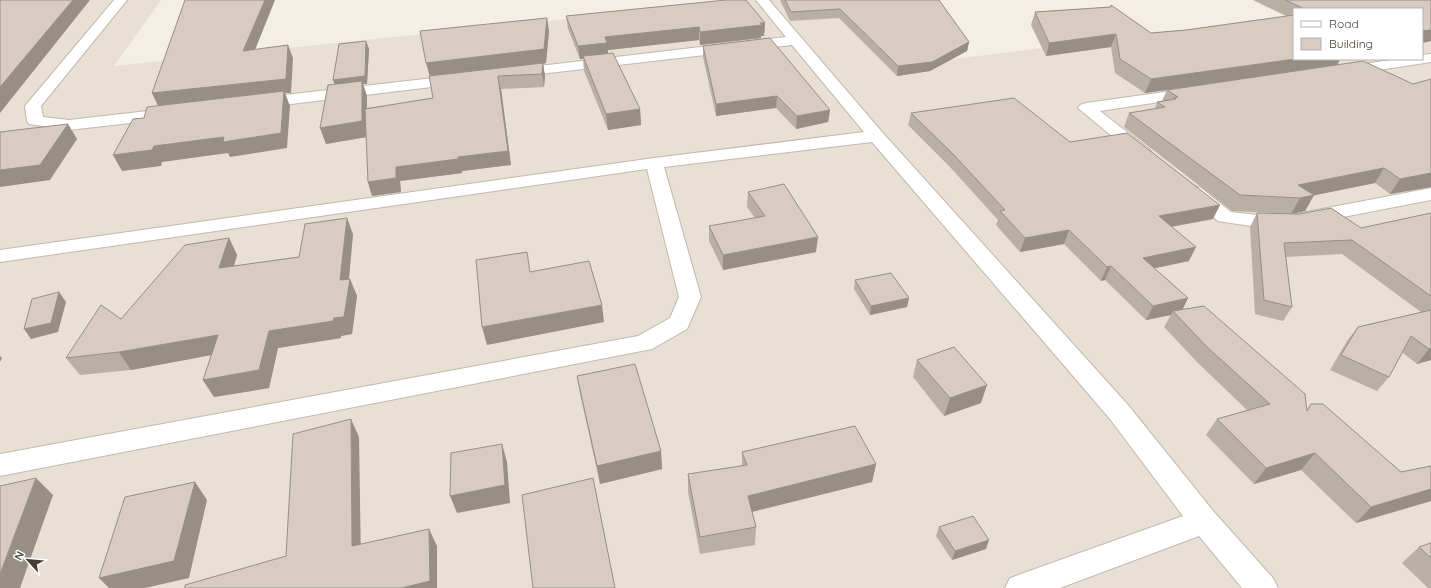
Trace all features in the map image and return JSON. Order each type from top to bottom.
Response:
[{"type":"street","points":[[121,0],[33,106],[35,121],[69,125],[185,112]]},
{"type":"street","points":[[762,0],[876,136],[1119,412],[1204,521],[1262,588]]},
{"type":"street","points":[[503,75],[796,40]]},
{"type":"street","points":[[1328,73],[1419,60]]},
{"type":"street","points":[[1407,62],[1431,74]]},
{"type":"street","points":[[241,105],[471,78]]},
{"type":"street","points":[[1158,164],[1086,108],[1211,90]]},
{"type":"street","points":[[0,256],[654,163],[876,136]]},
{"type":"street","points":[[0,465],[644,343],[679,323],[690,297],[654,163]]},
{"type":"street","points":[[1183,184],[1225,217],[1257,221],[1291,221],[1431,194]]},
{"type":"street","points":[[1021,588],[1204,521]]},
{"type":"shaded area","points":[[0,0],[161,0],[114,66],[734,2],[734,0],[884,0],[954,59],[1293,17],[1293,60],[1423,60],[1423,8],[1431,1],[1431,588],[0,588]]},
{"type":"building","points":[[0,0],[73,0],[0,87]]},
{"type":"building","points":[[185,0],[265,0],[243,51],[288,45],[286,79],[152,93]]},
{"type":"building","points":[[726,0],[746,0],[765,23],[760,23],[762,25],[700,32],[699,27],[605,37],[607,43],[578,46],[566,16]]},
{"type":"building","points":[[785,0],[939,0],[969,42],[932,62],[898,66],[840,9],[791,12]]},
{"type":"building","points":[[1285,0],[1431,0],[1431,30],[1423,31],[1423,8],[1303,8]]},
{"type":"building","points":[[1111,5],[1151,33],[1186,30],[1293,15],[1293,59],[1151,79],[1120,59],[1116,34],[1049,43],[1035,12],[1111,7]]},
{"type":"building","points":[[547,18],[544,49],[426,63],[420,31]]},
{"type":"building","points":[[770,38],[830,110],[797,116],[777,96],[716,104],[703,46]]},
{"type":"building","points":[[366,41],[365,76],[333,80],[339,44]]},
{"type":"building","points":[[613,53],[640,109],[606,114],[583,56]]},
{"type":"building","points":[[1363,61],[1413,84],[1431,79],[1431,173],[1400,179],[1384,168],[1298,185],[1314,195],[1300,198],[1240,195],[1129,113],[1165,107],[1157,102],[1176,99],[1174,98],[1178,97],[1167,90]]},
{"type":"building","points":[[543,63],[542,74],[498,76],[508,151],[396,167],[396,178],[368,182],[365,109],[433,98],[429,76]]},
{"type":"building","points":[[362,81],[362,121],[320,128],[328,85]]},
{"type":"building","points":[[284,91],[281,133],[223,142],[224,137],[154,146],[152,150],[113,155],[133,119],[144,118],[147,107]]},
{"type":"building","points":[[1014,98],[1070,142],[1127,133],[1220,205],[1159,216],[1196,247],[1143,258],[1188,298],[1153,306],[1111,266],[1107,267],[1069,230],[1025,238],[1000,211],[1005,210],[953,154],[911,113]]},
{"type":"building","points":[[68,124],[40,165],[0,170],[0,132]]},
{"type":"building","points":[[784,184],[818,237],[723,255],[709,226],[765,216],[748,192]]},
{"type":"building","points":[[1331,208],[1361,228],[1431,213],[1431,296],[1352,240],[1284,243],[1292,307],[1264,300],[1257,213],[1299,214]]},
{"type":"building","points":[[347,218],[340,280],[350,279],[344,317],[334,318],[333,321],[269,331],[259,370],[203,380],[218,335],[119,352],[66,358],[101,305],[121,319],[185,245],[229,238],[219,268],[299,257],[305,224]]},
{"type":"building","points":[[527,252],[530,272],[589,261],[602,305],[482,327],[476,260]]},
{"type":"building","points":[[891,273],[909,298],[871,306],[855,280]]},
{"type":"building","points":[[59,292],[51,323],[24,329],[32,299]]},
{"type":"building","points":[[1204,306],[1305,394],[1307,411],[1311,404],[1323,404],[1401,472],[1431,466],[1431,489],[1371,507],[1315,453],[1266,468],[1217,419],[1270,404],[1207,347],[1173,311]]},
{"type":"building","points":[[1431,310],[1431,348],[1429,349],[1411,336],[1389,377],[1341,355],[1358,327]]},
{"type":"building","points":[[954,347],[987,385],[950,398],[917,360]]},
{"type":"building","points":[[635,364],[661,451],[597,466],[577,376]]},
{"type":"building","points":[[351,419],[352,546],[429,529],[430,581],[402,588],[185,588],[185,585],[286,556],[293,434]]},
{"type":"building","points":[[855,426],[876,464],[748,496],[756,527],[700,537],[688,474],[747,465],[742,452]]},
{"type":"building","points":[[502,444],[505,485],[450,496],[451,453]]},
{"type":"building","points":[[36,478],[0,574],[0,486]]},
{"type":"building","points":[[593,478],[615,588],[533,588],[522,495]]},
{"type":"building","points":[[195,482],[174,561],[99,578],[125,497]]},
{"type":"building","points":[[973,516],[989,540],[955,551],[939,527]]},
{"type":"building","points":[[1431,543],[1431,558],[1419,547]]}]
